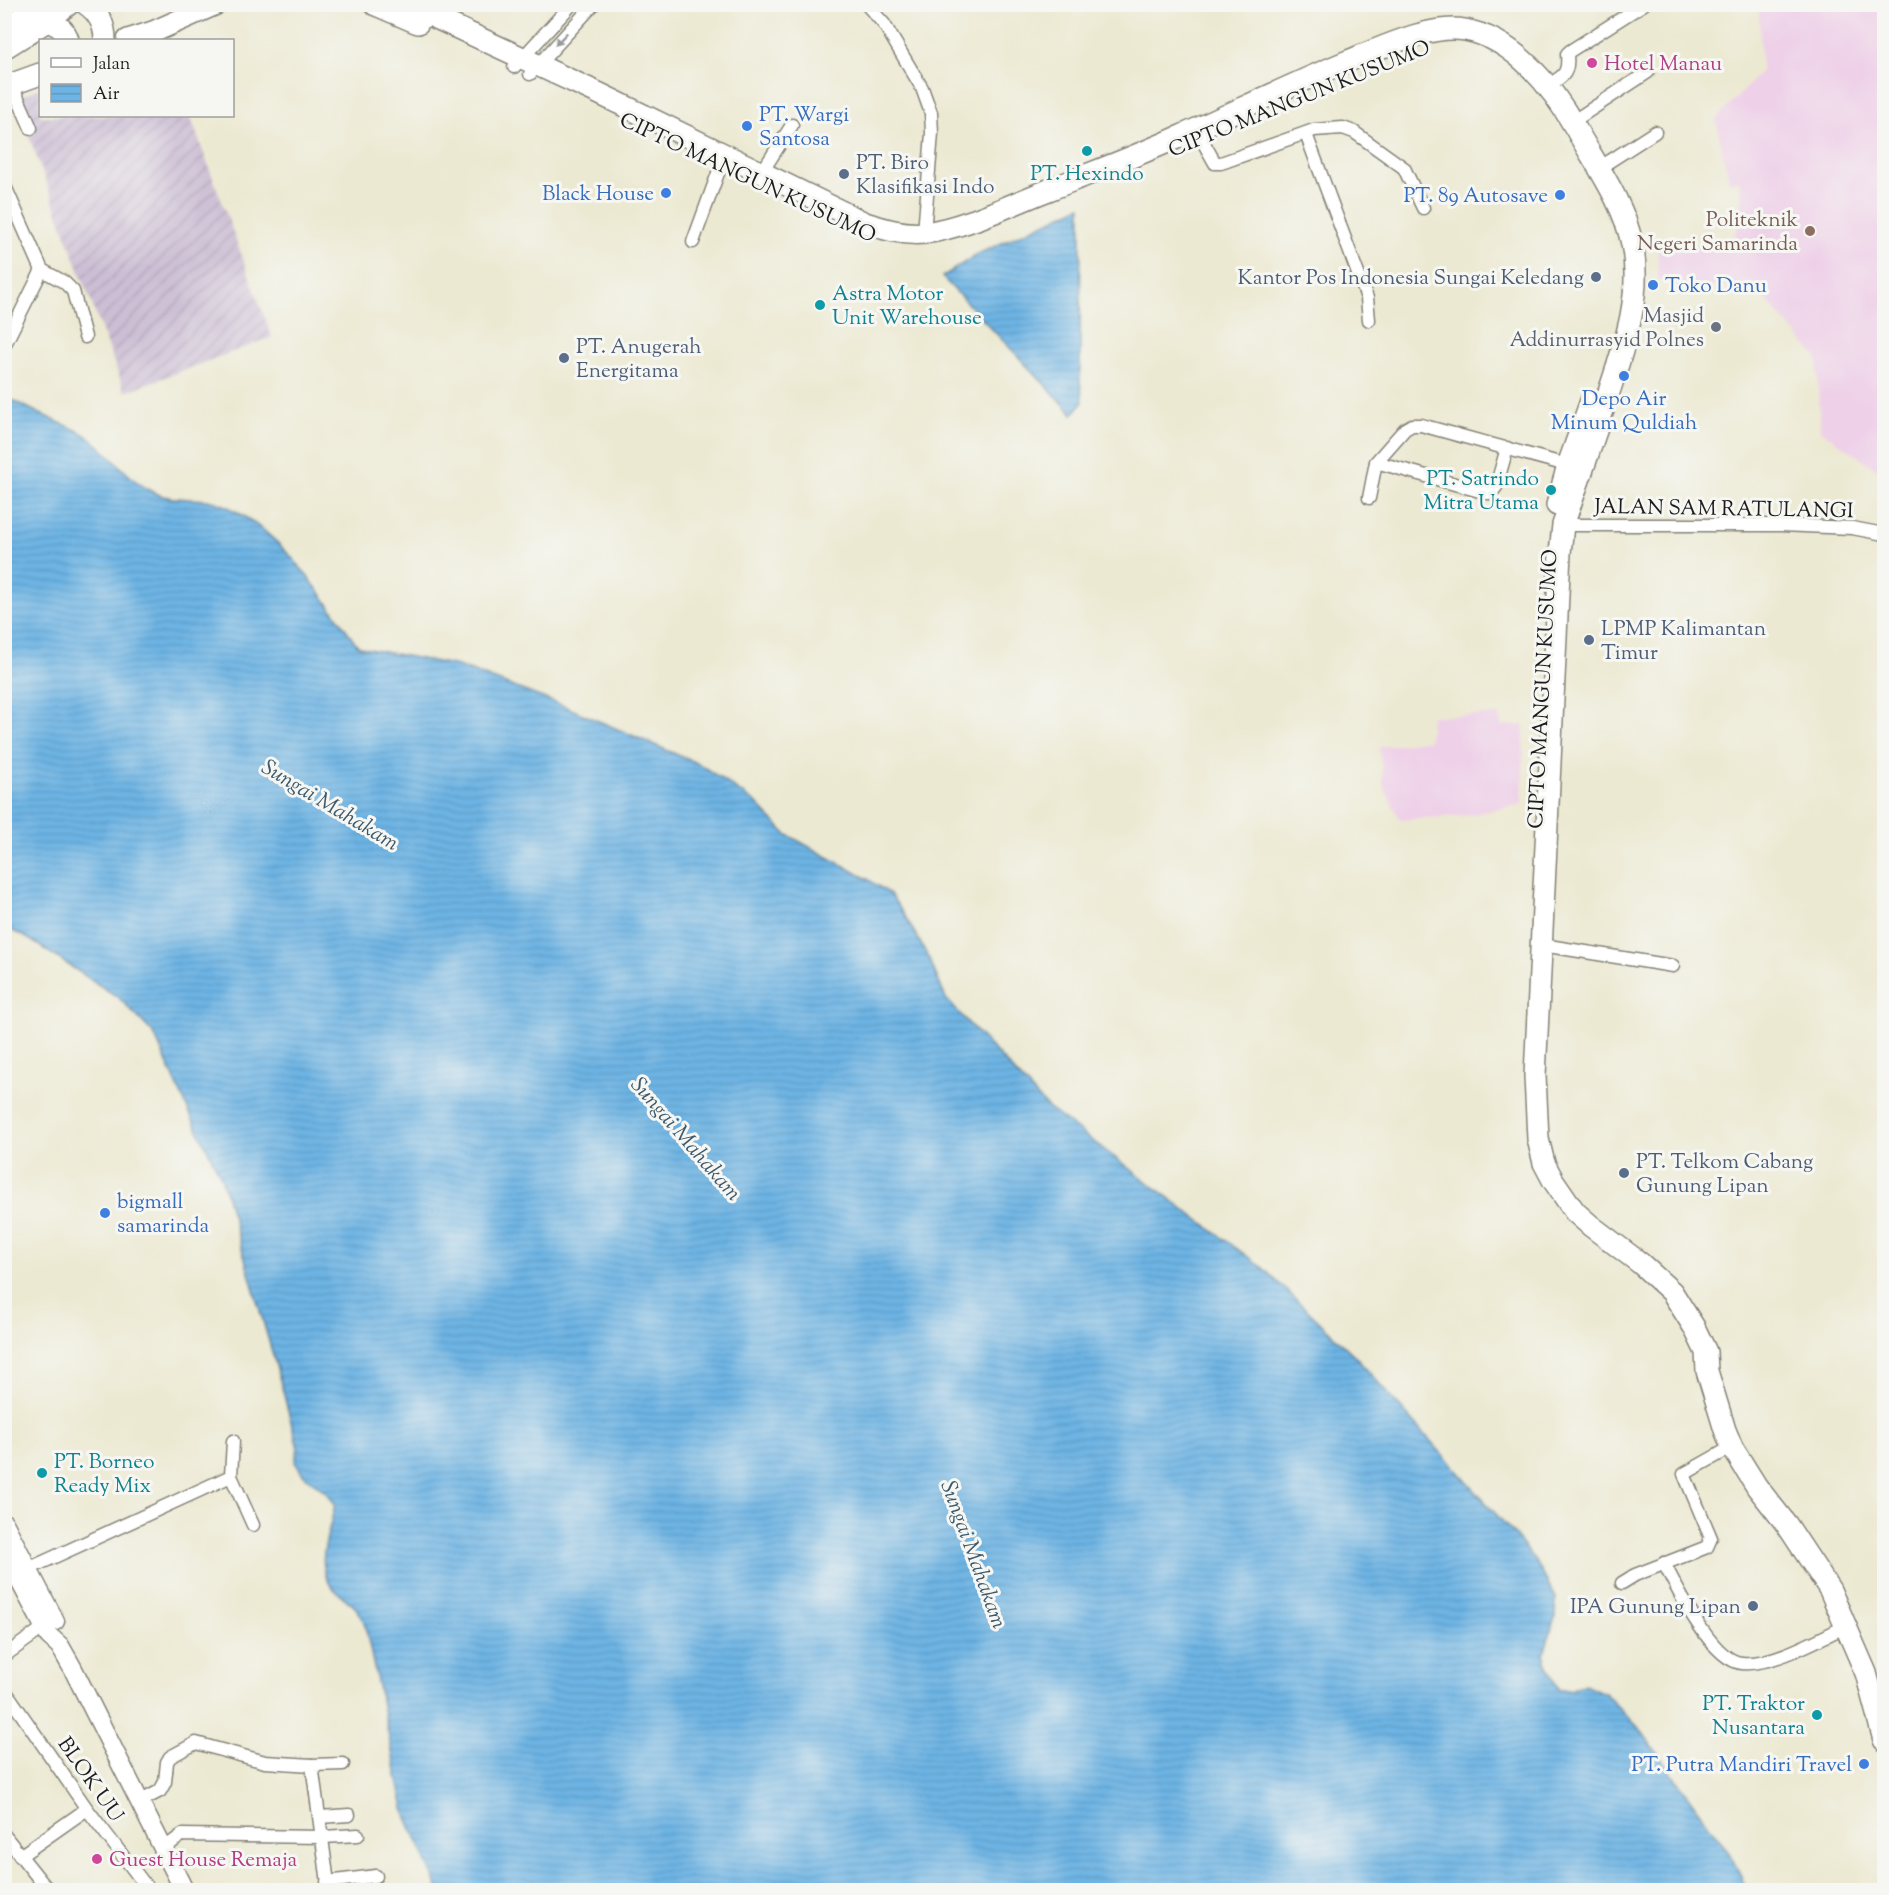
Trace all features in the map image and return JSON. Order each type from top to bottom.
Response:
[{"type":"highway","points":[[4,29],[42,9],[69,4]]},
{"type":"highway","points":[[86,4],[100,17],[105,39]]},
{"type":"highway","points":[[131,39],[153,32],[216,4]]},
{"type":"highway","name":"CIPTO MANGUN KUSUMO","points":[[374,4],[526,66],[762,172],[865,223],[902,233],[924,233],[961,224],[1107,168],[1312,75],[1394,43],[1428,33],[1461,29],[1504,46],[1528,66],[1572,122],[1599,168],[1625,221],[1632,242],[1634,291],[1628,332],[1550,530],[1547,552],[1541,839],[1542,945],[1535,1076],[1538,1139],[1544,1163],[1575,1212],[1661,1281],[1672,1292],[1690,1319],[1706,1352],[1707,1371],[1732,1447],[1824,1581],[1866,1672],[1884,1740]]},
{"type":"highway","name":"CIPTO MANGUN KUSUMO","points":[[406,4],[436,10],[526,66],[855,232],[883,241],[914,247],[965,235],[1433,42],[1447,39],[1483,45],[1522,73],[1551,111],[1594,181],[1616,224],[1622,245],[1621,304],[1576,468],[1563,525],[1557,575],[1541,839],[1522,1080],[1525,1142],[1540,1186],[1550,1202],[1580,1233],[1654,1288],[1664,1299],[1684,1332],[1696,1361],[1707,1371]]},
{"type":"highway","points":[[42,9],[63,30],[68,39]]},
{"type":"highway","points":[[4,48],[42,9]]},
{"type":"highway","points":[[8,86],[39,74]]},
{"type":"main road","points":[[4,1523],[28,1569],[49,1624],[49,1636],[60,1646],[184,1890]]},
{"type":"main road","points":[[4,1551],[49,1624]]},
{"type":"street","points":[[526,66],[572,4]]},
{"type":"street","points":[[526,66],[594,4]]},
{"type":"street","points":[[866,4],[884,24],[922,88],[931,113],[933,133],[924,233]]},
{"type":"street","points":[[1546,87],[1565,75],[1568,68],[1567,54],[1569,51],[1644,4]]},
{"type":"street","points":[[1572,122],[1648,72]]},
{"type":"street","points":[[8,86],[31,128]]},
{"type":"street","points":[[762,172],[792,125]]},
{"type":"street","points":[[1201,138],[1215,163],[1221,164],[1314,130],[1342,128],[1354,132],[1404,168],[1423,208]]},
{"type":"street","points":[[1599,168],[1655,132]]},
{"type":"street","points":[[1306,134],[1367,298],[1370,320]]},
{"type":"street","points":[[693,242],[721,165]]},
{"type":"street","points":[[4,184],[42,270],[64,282],[73,291],[85,337]]},
{"type":"street","points":[[4,346],[42,270]]},
{"type":"street","points":[[1369,498],[1376,462],[1405,429],[1417,424],[1576,468]]},
{"type":"street","points":[[1376,462],[1487,493],[1494,491],[1496,487],[1507,448]]},
{"type":"street","name":"JALAN SAM RATULANGI","points":[[1563,525],[1780,525],[1852,528],[1884,534]]},
{"type":"street","points":[[1542,945],[1673,966]]},
{"type":"street","points":[[233,1442],[231,1476],[253,1525]]},
{"type":"street","points":[[1622,1582],[1707,1547],[1711,1538],[1684,1474],[1732,1447]]},
{"type":"street","points":[[28,1569],[231,1476]]},
{"type":"street","points":[[1664,1563],[1701,1630],[1737,1662],[1743,1664],[1779,1657],[1846,1626]]},
{"type":"street","points":[[4,1656],[49,1624]]},
{"type":"street","name":"BLOK UU","points":[[4,1689],[87,1809],[149,1890]]},
{"type":"street","points":[[139,1802],[160,1791],[165,1782],[167,1762],[170,1757],[196,1743],[265,1762],[343,1764]]},
{"type":"street","points":[[312,1765],[328,1886],[376,1876]]},
{"type":"street","points":[[20,1856],[87,1809]]},
{"type":"street","points":[[320,1817],[349,1815]]},
{"type":"street","points":[[163,1849],[182,1834],[323,1837],[358,1835]]},
{"type":"street","points":[[4,1835],[48,1890]]},
{"type":"shaded area","name":"Politeknik Negeri Samarinda","points":[[1759,5],[1884,5],[1884,471],[1876,469],[1820,430],[1817,358],[1752,283],[1701,287],[1658,280],[1658,246],[1731,246],[1742,216],[1740,181],[1729,181],[1716,120],[1761,71]]},
{"type":"shaded area","points":[[39,88],[39,117],[190,117],[272,337],[125,392],[15,99]]},
{"type":"shaded area","points":[[1500,715],[1501,726],[1524,725],[1522,804],[1468,815],[1400,820],[1384,787],[1379,747],[1429,740],[1431,716]]},
{"type":"water","points":[[1081,206],[1080,380],[1083,402],[1073,414],[942,277],[976,255]]},
{"type":"water","name":"Sungai Mahakam","points":[[4,396],[87,436],[134,480],[161,496],[216,502],[246,517],[283,548],[300,566],[358,646],[458,666],[564,706],[701,765],[756,803],[786,834],[866,878],[890,894],[929,958],[946,999],[1047,1107],[1263,1268],[1351,1352],[1512,1532],[1535,1560],[1556,1598],[1555,1618],[1544,1653],[1548,1669],[1559,1690],[1570,1690],[1585,1684],[1604,1693],[1640,1729],[1729,1853],[1746,1890],[439,1890],[405,1813],[365,1625],[356,1608],[335,1590],[324,1571],[324,1548],[335,1504],[327,1493],[303,1474],[295,1462],[298,1448],[221,1177],[154,1034],[119,998],[29,939],[5,927]]},
{"type":"place","name":"Hotel Manau","points":[[1592,63]]},
{"type":"place","name":"PT. Wargi Santosa","points":[[747,126]]},
{"type":"place","name":"PT. Hexindo","points":[[1087,151]]},
{"type":"place","name":"PT. Biro Klasifikasi Indo","points":[[844,174]]},
{"type":"place","name":"Black House","points":[[666,193]]},
{"type":"place","name":"PT. 89 Autosave","points":[[1560,195]]},
{"type":"place","name":"Politeknik Negeri Samarinda","points":[[1810,231]]},
{"type":"place","name":"Kantor Pos Indonesia Sungai Keledang","points":[[1596,277]]},
{"type":"place","name":"Toko Danu","points":[[1653,285]]},
{"type":"place","name":"Astra Motor Unit Warehouse","points":[[820,305]]},
{"type":"place","name":"Masjid Addinurrasyid Polnes","points":[[1716,327]]},
{"type":"place","name":"PT. Anugerah Energitama","points":[[564,358]]},
{"type":"place","name":"Depo Air Minum Quldiah","points":[[1624,376]]},
{"type":"place","name":"PT. Satrindo Mitra Utama","points":[[1551,490]]},
{"type":"place","name":"LPMP Kalimantan Timur","points":[[1589,640]]},
{"type":"place","name":"PT. Telkom Cabang Gunung Lipan","points":[[1624,1173]]},
{"type":"place","name":"bigmall samarinda","points":[[105,1213]]},
{"type":"place","name":"PT. Borneo Ready Mix","points":[[42,1473]]},
{"type":"place","name":"IPA Gunung Lipan","points":[[1753,1606]]},
{"type":"place","name":"PT. Traktor Nusantara","points":[[1817,1715]]},
{"type":"place","name":"PT. Putra Mandiri Travel","points":[[1864,1764]]},
{"type":"place","name":"Guest House Remaja","points":[[97,1859]]}]
